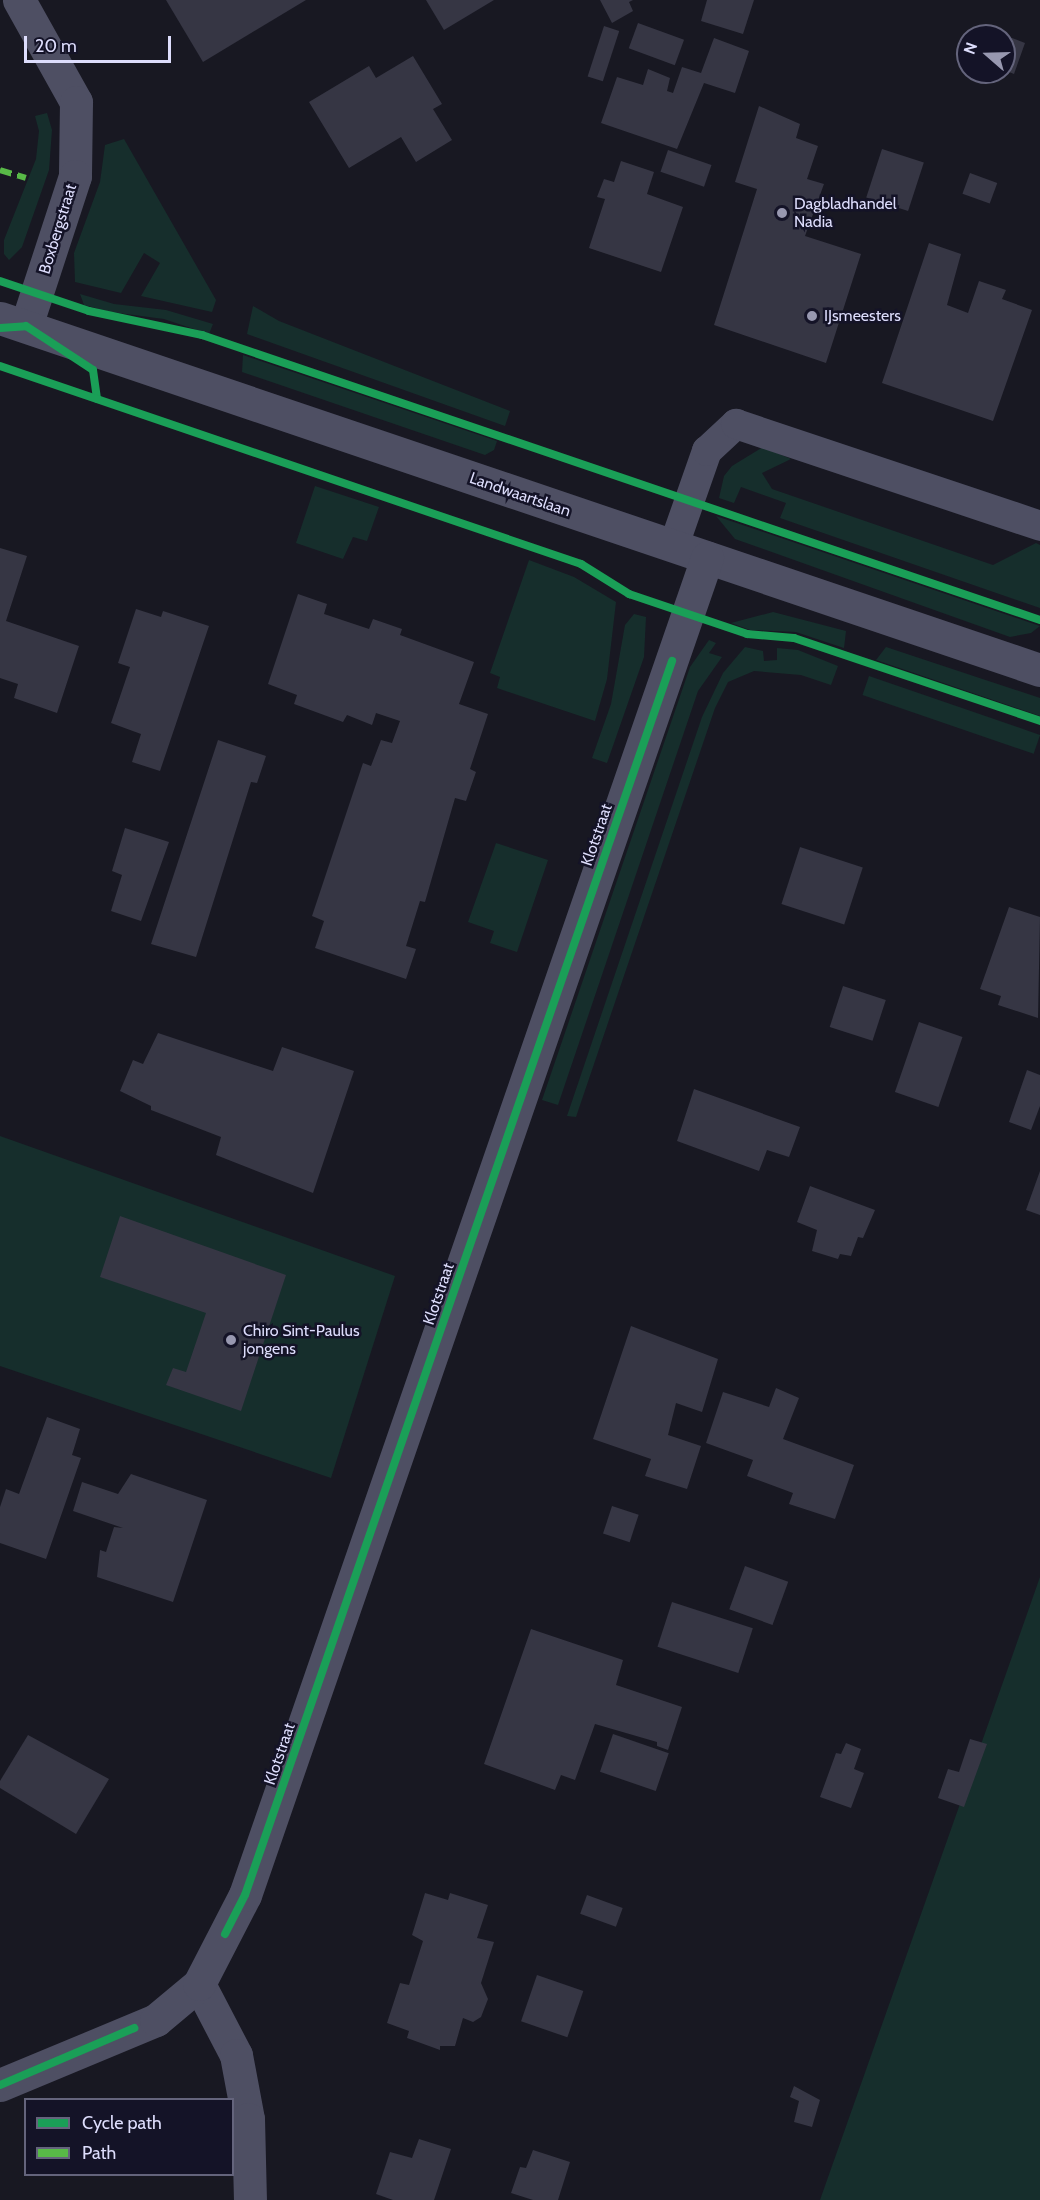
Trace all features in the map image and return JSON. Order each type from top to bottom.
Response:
[{"type":"street","name":"Boxbergstraat","points":[[13,322],[75,176],[76,102],[19,0]]},
{"type":"street","name":"Landwaartslaan","points":[[13,322],[674,544],[707,558],[1040,670]]},
{"type":"street","name":"Klotstraat","points":[[0,2085],[156,2020],[199,1984],[245,1895],[707,558]]},
{"type":"street","points":[[199,1984],[236,2055],[248,2119],[250,2200]]},
{"type":"lane","points":[[674,544],[707,451],[736,424],[1040,526]]},
{"type":"green space","points":[[47,113],[52,130],[49,170],[22,247],[9,260],[4,254],[4,240],[36,159],[39,131],[35,116]]},
{"type":"green space","points":[[124,139],[216,300],[212,312],[141,296],[160,263],[144,253],[121,293],[75,282],[74,253],[100,182],[105,145]]},
{"type":"green space","points":[[80,294],[114,304],[166,310],[213,324],[209,334],[164,319],[111,312],[84,305]]},
{"type":"green space","points":[[253,306],[279,321],[510,411],[505,426],[247,334]]},
{"type":"green space","points":[[243,355],[497,441],[494,450],[485,455],[242,372]]},
{"type":"green space","points":[[763,447],[791,459],[762,473],[772,489],[993,565],[1036,543],[1040,545],[1040,608],[780,518],[786,503],[741,487],[734,503],[719,498],[724,476],[732,466]]},
{"type":"green space","points":[[315,486],[379,507],[367,541],[353,537],[343,559],[296,543]]},
{"type":"green space","points":[[716,516],[1040,626],[1031,633],[1010,637],[735,539]]},
{"type":"green space","points":[[529,560],[574,577],[616,602],[607,679],[595,721],[497,688],[500,677],[490,673]]},
{"type":"green space","points":[[773,612],[846,631],[844,648],[796,632],[750,630],[731,623]]},
{"type":"green space","points":[[634,614],[646,617],[644,657],[607,763],[592,758],[611,704],[625,625]]},
{"type":"green space","points":[[709,640],[716,643],[709,653],[722,657],[698,691],[558,1105],[542,1100],[690,667]]},
{"type":"green space","points":[[745,647],[763,651],[764,661],[777,660],[777,648],[798,650],[838,666],[831,685],[801,675],[754,671],[728,682],[715,708],[576,1117],[567,1116],[702,717],[723,673]]},
{"type":"green space","points":[[886,647],[1040,698],[1040,716],[876,660]]},
{"type":"green space","points":[[869,676],[1040,735],[1034,754],[862,695]]},
{"type":"green space","points":[[496,843],[548,860],[517,952],[490,943],[494,931],[468,922]]},
{"type":"green space","points":[[0,1136],[395,1276],[331,1478],[0,1366]]},
{"type":"green space","points":[[1040,1577],[1040,2200],[820,2200],[1014,1651]]},
{"type":"building","points":[[166,0],[306,0],[203,62]]},
{"type":"building","points":[[426,0],[494,0],[444,30]]},
{"type":"building","points":[[600,0],[633,0],[629,2],[633,11],[612,23]]},
{"type":"building","points":[[707,0],[754,0],[743,34],[701,21]]},
{"type":"building","points":[[638,23],[684,40],[675,65],[629,48]]},
{"type":"building","points":[[604,26],[619,31],[603,81],[588,76]]},
{"type":"building","points":[[714,38],[749,51],[735,93],[704,83],[677,149],[601,123],[617,77],[643,85],[648,69],[670,78],[667,91],[673,93],[682,67],[701,73]]},
{"type":"building","points":[[1016,40],[1025,43],[1016,68]]},
{"type":"building","points":[[413,56],[442,104],[433,109],[452,140],[416,162],[401,137],[349,168],[309,102],[369,66],[376,78]]},
{"type":"building","name":"Dagbladhandel Nadia","points":[[759,106],[800,124],[796,138],[818,146],[807,179],[824,184],[805,236],[861,254],[826,363],[714,325],[757,189],[735,182]]},
{"type":"building","points":[[882,149],[924,163],[908,211],[866,198]]},
{"type":"building","points":[[668,150],[711,165],[704,187],[661,172]]},
{"type":"building","points":[[621,161],[654,172],[647,194],[683,207],[661,272],[589,248],[605,199],[597,197],[604,179],[614,182]]},
{"type":"building","points":[[970,173],[997,183],[990,204],[962,194]]},
{"type":"building","points":[[929,243],[961,254],[947,305],[968,313],[979,281],[1006,290],[1002,299],[1032,310],[993,421],[882,383]]},
{"type":"building","points":[[0,548],[27,556],[6,621],[79,646],[57,713],[14,698],[18,684],[0,678]]},
{"type":"building","points":[[298,594],[327,604],[324,614],[369,629],[373,619],[402,629],[400,635],[474,662],[459,704],[488,714],[470,769],[476,772],[466,801],[455,798],[425,902],[420,901],[406,946],[416,949],[406,979],[315,948],[324,921],[312,916],[363,763],[371,766],[381,740],[392,743],[400,721],[376,713],[372,725],[347,715],[343,722],[294,704],[297,695],[268,684]]},
{"type":"building","points":[[136,609],[161,617],[163,611],[209,626],[160,771],[132,762],[141,734],[111,723],[130,667],[118,663]]},
{"type":"building","points":[[218,740],[266,756],[257,783],[251,782],[196,957],[151,944]]},
{"type":"building","points":[[125,828],[169,842],[141,921],[111,911],[122,875],[112,871]]},
{"type":"building","points":[[800,847],[863,867],[844,924],[781,904]]},
{"type":"building","points":[[1009,907],[1040,917],[1038,1018],[998,1005],[1001,996],[980,989]]},
{"type":"building","points":[[843,986],[886,1000],[873,1041],[830,1027]]},
{"type":"building","points":[[919,1022],[962,1037],[938,1107],[895,1092]]},
{"type":"building","points":[[158,1033],[273,1071],[282,1047],[354,1071],[313,1193],[216,1155],[221,1137],[151,1110],[151,1106],[120,1091],[133,1060],[143,1064]]},
{"type":"building","points":[[1027,1070],[1040,1075],[1040,1106],[1031,1130],[1009,1122]]},
{"type":"building","points":[[694,1089],[800,1127],[789,1157],[767,1150],[759,1171],[677,1141]]},
{"type":"building","points":[[1040,1171],[1040,1215],[1026,1210]]},
{"type":"building","points":[[810,1186],[875,1210],[863,1238],[858,1237],[851,1256],[840,1254],[838,1259],[812,1251],[817,1230],[797,1222]]},
{"type":"building","name":"Chiro Sint-Paulus jongens","points":[[120,1216],[286,1275],[241,1411],[166,1385],[173,1368],[186,1372],[206,1313],[100,1277]]},
{"type":"building","points":[[631,1326],[718,1359],[702,1412],[676,1403],[668,1435],[701,1446],[687,1489],[645,1476],[651,1459],[593,1439]]},
{"type":"building","points":[[776,1388],[799,1398],[783,1439],[854,1465],[835,1519],[789,1504],[793,1493],[747,1476],[753,1460],[706,1443],[723,1392],[769,1407]]},
{"type":"building","points":[[47,1417],[80,1429],[72,1455],[81,1458],[46,1559],[0,1543],[0,1507],[6,1489],[19,1494]]},
{"type":"building","points":[[131,1474],[207,1500],[173,1602],[97,1577],[100,1550],[106,1552],[114,1527],[123,1528],[73,1511],[82,1482],[118,1494]]},
{"type":"building","points":[[612,1506],[639,1515],[630,1542],[603,1534]]},
{"type":"building","points":[[745,1566],[788,1582],[772,1625],[729,1609]]},
{"type":"building","points":[[672,1602],[753,1628],[738,1673],[657,1647]]},
{"type":"building","points":[[531,1629],[623,1660],[616,1685],[682,1707],[668,1750],[657,1746],[657,1742],[595,1724],[575,1780],[561,1775],[555,1790],[484,1764]]},
{"type":"building","points":[[613,1734],[669,1753],[656,1791],[600,1772]]},
{"type":"building","points":[[28,1735],[109,1779],[76,1834],[0,1788],[0,1781]]},
{"type":"building","points":[[970,1739],[987,1744],[964,1807],[938,1798],[948,1769],[959,1772]]},
{"type":"building","points":[[846,1743],[861,1749],[854,1769],[864,1773],[851,1808],[820,1797],[836,1753],[841,1754]]},
{"type":"building","points":[[425,1893],[448,1900],[450,1893],[488,1905],[477,1938],[494,1942],[481,1983],[488,1999],[481,2017],[473,2022],[463,2018],[455,2046],[440,2046],[440,2050],[407,2038],[409,2031],[387,2023],[400,1983],[409,1985],[423,1941],[412,1935]]},
{"type":"building","points":[[587,1895],[623,1908],[616,1927],[580,1914]]},
{"type":"building","points":[[537,1975],[583,1991],[567,2037],[521,2021]]},
{"type":"building","points":[[794,2086],[820,2100],[812,2127],[794,2122],[799,2101],[790,2097]]},
{"type":"building","points":[[419,2139],[451,2149],[434,2200],[393,2200],[376,2194],[390,2152],[412,2158]]},
{"type":"building","points":[[533,2150],[570,2162],[558,2200],[533,2200],[511,2193],[520,2167],[526,2168]]},
{"type":"marked path","points":[[0,170],[26,178]]},
{"type":"cycle path","points":[[0,281],[89,311],[202,335],[1040,620]]},
{"type":"cycle path","points":[[0,328],[26,326],[93,370],[97,399]]},
{"type":"cycle path","points":[[0,366],[581,564],[629,594],[747,634],[794,638],[1040,721]]},
{"type":"cycle path","points":[[225,1934],[245,1895],[672,661]]},
{"type":"cycle path","points":[[0,2085],[134,2028]]},
{"type":"place","name":"Dagbladhandel Nadia","points":[[782,213]]},
{"type":"place","name":"IJsmeesters","points":[[812,316]]},
{"type":"place","name":"Chiro Sint-Paulus jongens","points":[[231,1340]]}]
